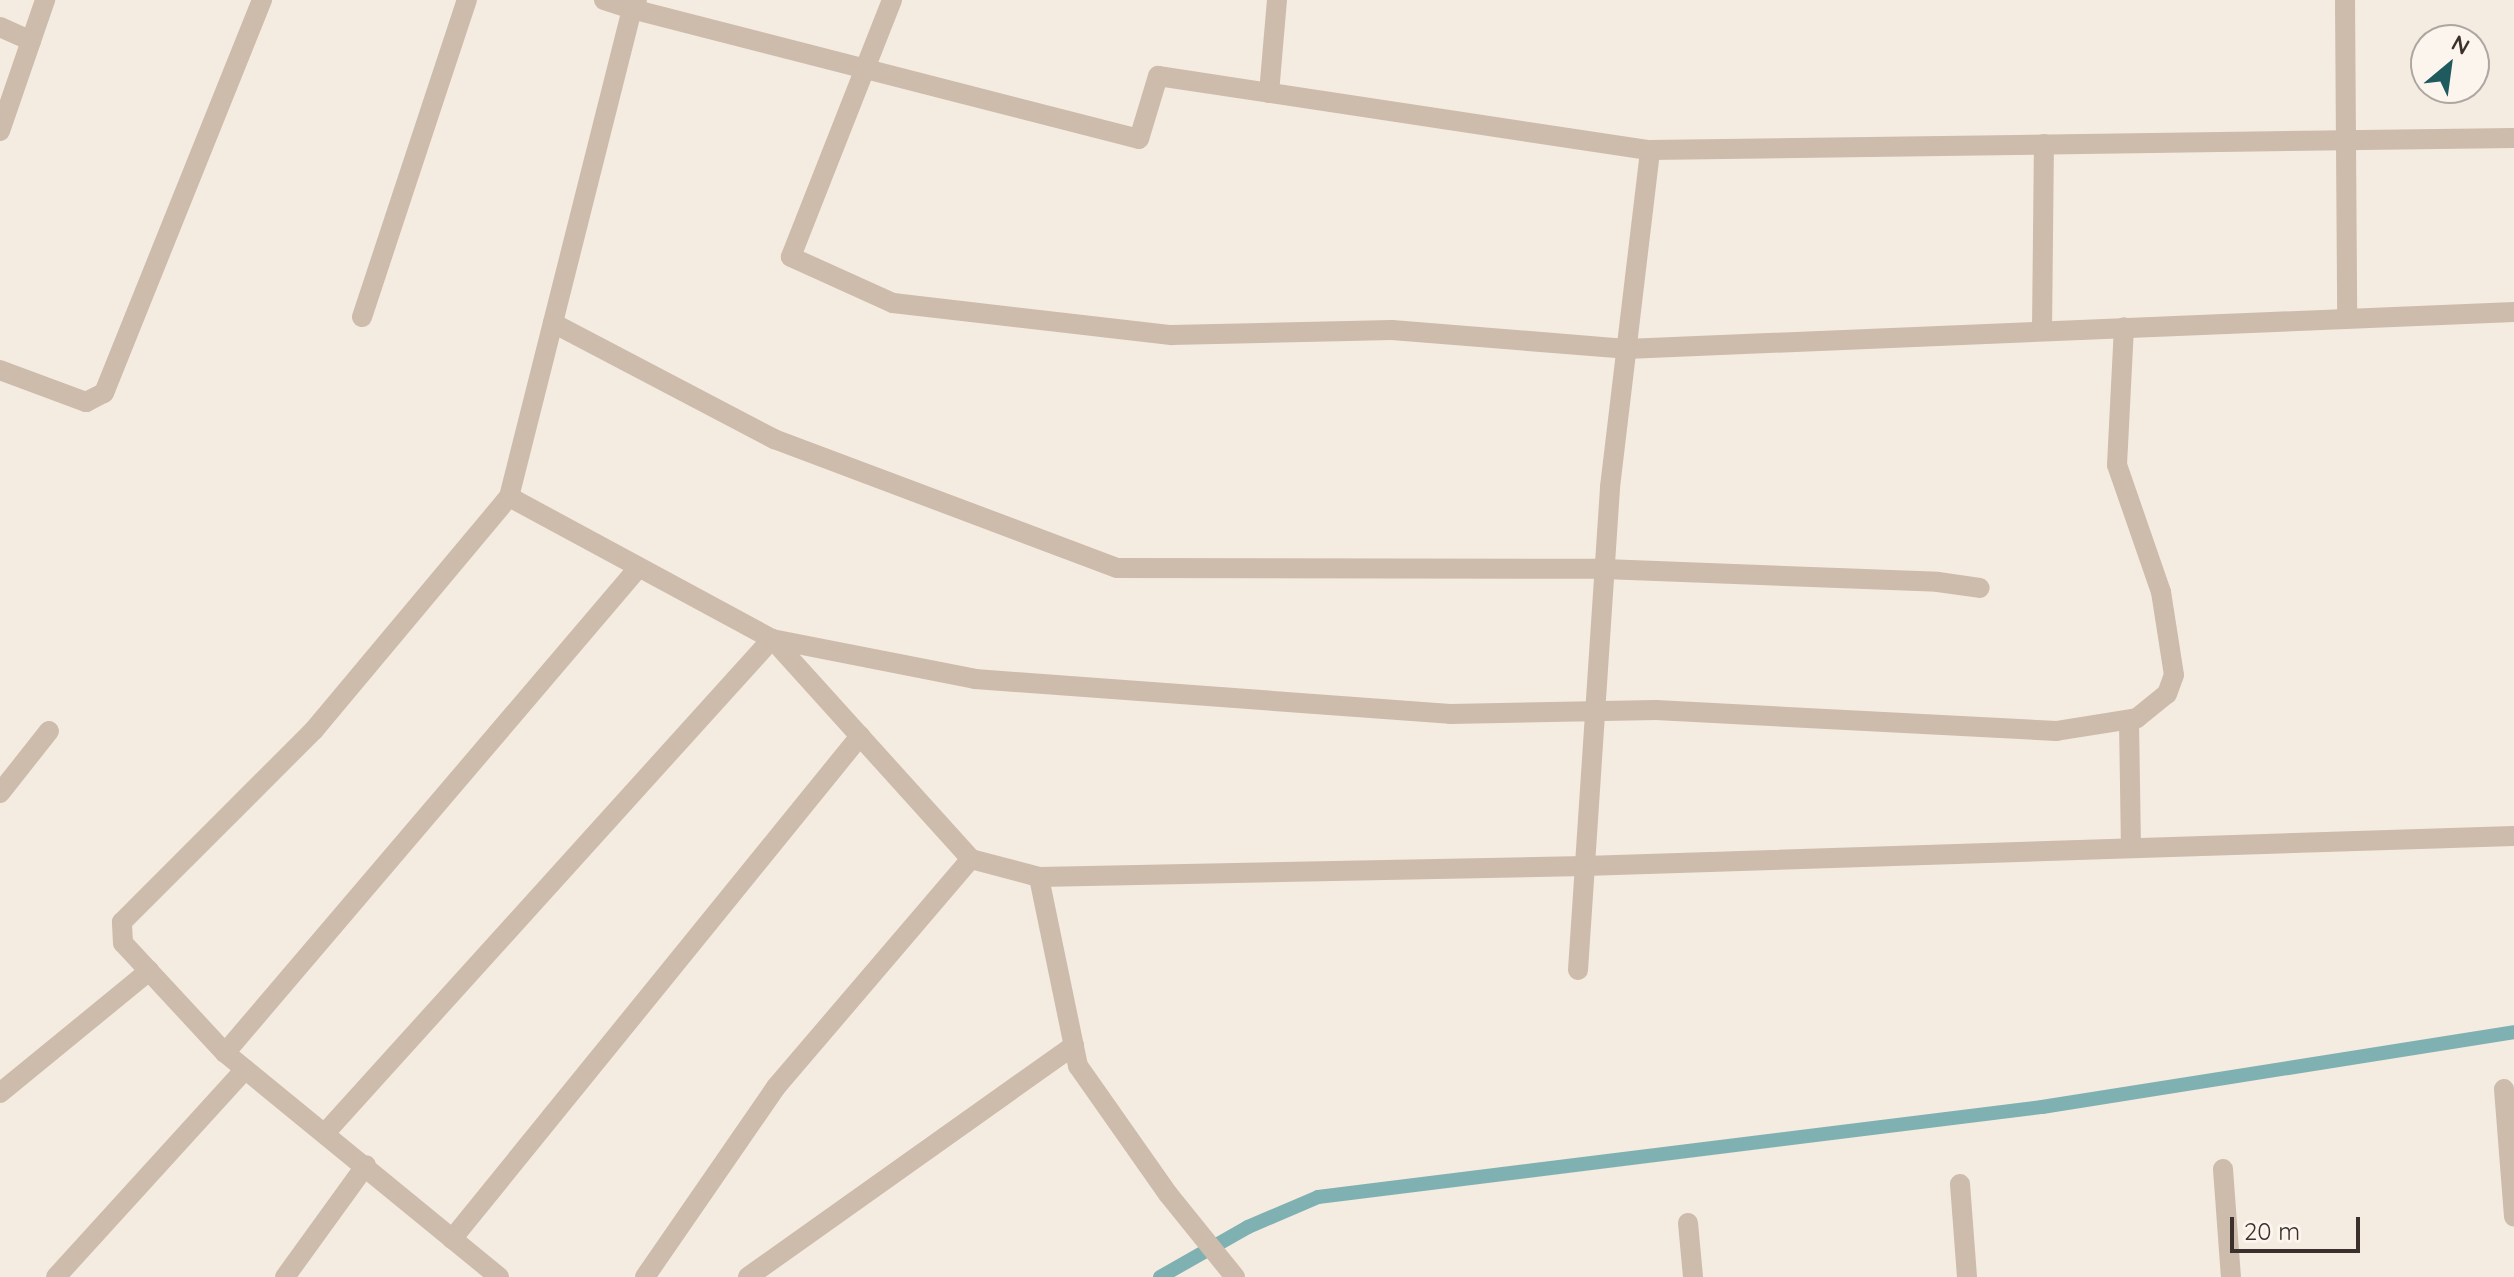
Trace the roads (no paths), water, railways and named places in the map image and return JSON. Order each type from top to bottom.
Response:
[{"type":"street","points":[[0,131],[45,0]]},
{"type":"street","points":[[0,370],[86,402],[104,393],[262,0]]},
{"type":"street","points":[[362,317],[467,0]]},
{"type":"street","points":[[604,0],[634,4],[866,69],[1139,139],[1158,76],[1650,150],[2514,138]]},
{"type":"street","points":[[892,0],[791,257],[893,303],[1171,335],[1392,330],[1626,349],[2347,316],[2514,312]]},
{"type":"street","points":[[1269,93],[1277,0]]},
{"type":"street","points":[[2345,0],[2342,139],[2347,316]]},
{"type":"street","points":[[497,1276],[326,1132],[225,1053],[123,943],[120,930],[129,911],[314,730],[509,497],[634,4]]},
{"type":"street","points":[[0,27],[31,41]]},
{"type":"street","points":[[2042,330],[2044,144]]},
{"type":"street","points":[[1578,970],[1604,569],[1650,150]]},
{"type":"street","points":[[553,323],[774,439],[1117,568],[1604,569],[1938,582],[1980,588]]},
{"type":"street","points":[[509,497],[772,639],[975,679],[1450,714],[1656,710],[2056,731],[2129,721],[2167,694],[2174,675],[2161,592],[2117,465],[2124,327]]},
{"type":"street","points":[[225,1053],[639,567]]},
{"type":"street","points":[[772,639],[971,859],[1039,877],[1585,866],[2131,845],[2514,836]]},
{"type":"street","points":[[326,1132],[772,639]]},
{"type":"street","points":[[2129,721],[2131,845]]},
{"type":"street","points":[[0,793],[49,731]]},
{"type":"street","points":[[452,1239],[860,736]]},
{"type":"street","points":[[645,1277],[776,1087],[971,859]]},
{"type":"street","points":[[1039,877],[1078,1066],[1168,1194],[1235,1277]]},
{"type":"street","points":[[0,1093],[149,971]]},
{"type":"street","points":[[748,1277],[1074,1045]]},
{"type":"street","points":[[56,1277],[245,1069]]},
{"type":"street","points":[[2504,1089],[2514,1217]]},
{"type":"street","points":[[285,1277],[366,1165]]},
{"type":"street","points":[[2223,1169],[2231,1277]]},
{"type":"street","points":[[1960,1184],[1967,1277]]},
{"type":"street","points":[[1688,1223],[1693,1277]]},
{"type":"waterway","points":[[1160,1277],[1248,1227],[1318,1197],[2042,1107],[2514,1032]]}]
